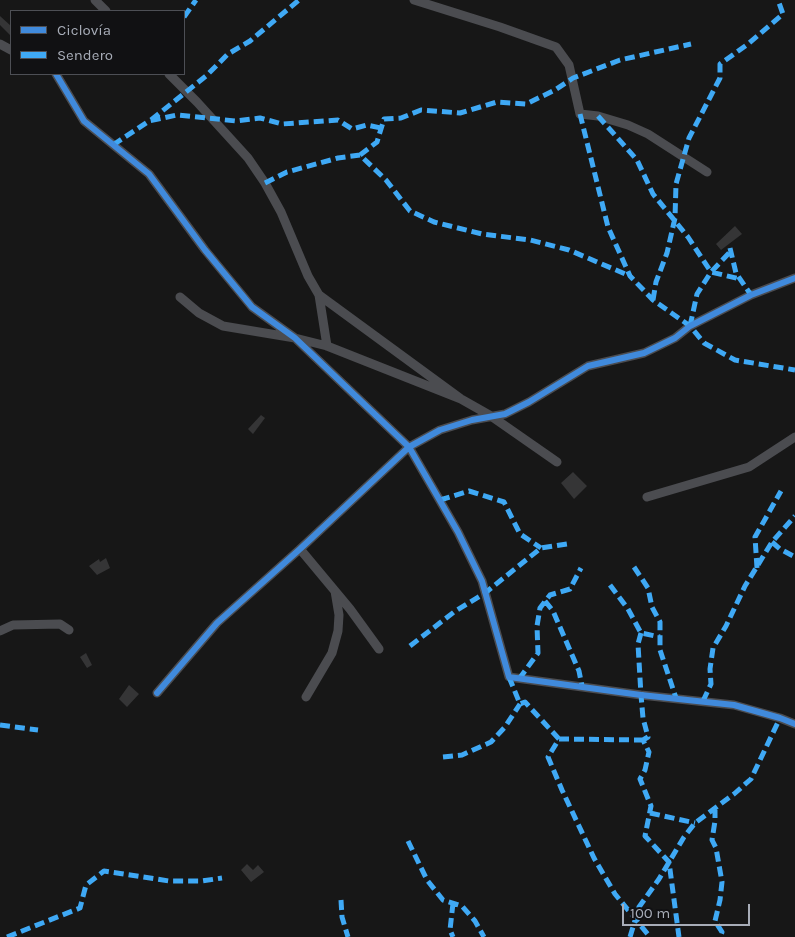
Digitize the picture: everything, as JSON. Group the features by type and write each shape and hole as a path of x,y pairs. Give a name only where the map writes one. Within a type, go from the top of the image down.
{"street":[{"path":"95,0 105,10"},
{"path":"414,0 556,47 569,65 580,114 598,116 628,125 648,134 707,172"},
{"path":"57,75 84,121 149,174 205,250 252,307 296,338 409,447 458,532 482,581 509,677 734,705 795,724"},
{"path":"170,75 248,158 265,183 308,276 319,295 328,346"},
{"path":"157,694 217,623 300,549 409,447 440,430 472,420 504,414 529,402 588,366 644,353 675,338 690,326 751,295 795,278"},
{"path":"319,295 461,398 491,416 557,462"},
{"path":"180,297 199,312 223,326 296,338 328,346 389,369 438,391 461,398"},
{"path":"647,497 749,466 795,437"},
{"path":"300,549 334,589 379,649"},
{"path":"306,697 329,660 338,631 339,615 334,589"},
{"path":"0,631 13,625 60,624 69,630"}],"building":[{"path":"0,16 10,25 10,35 0,25"},
{"path":"735,226 742,234 721,250 716,244"},
{"path":"261,415 265,418 253,434 248,429"},
{"path":"573,472 587,486 574,499 561,483"},
{"path":"106,558 110,568 97,575 89,566 99,559 100,562"},
{"path":"86,653 92,665 87,668 80,657"},
{"path":"129,685 139,694 127,707 119,699"},
{"path":"247,864 253,870 258,865 264,872 251,882 241,870"}],"marked path":[{"path":"185,16 196,0"},
{"path":"151,120 206,76 228,54 250,41 299,0"},
{"path":"653,300 656,282 667,253 675,218 676,184 689,138 720,78 720,64 748,44 783,14 778,0"},
{"path":"360,155 377,142 384,119 401,118 421,110 460,113 497,102 526,104 555,90 573,78 620,60 691,44"},
{"path":"580,114 608,227 630,276 653,300 690,326 704,343 735,360 795,370"},
{"path":"113,145 149,121 177,115 236,121 260,118 282,124 338,120 352,129 367,125 381,128"},
{"path":"598,116 637,160 653,194 688,237 711,272 740,279"},
{"path":"265,183 287,172 338,158 360,155 386,180 410,211 434,222 482,234 530,240 569,250 630,276"},
{"path":"730,248 736,273 751,295"},
{"path":"690,326 697,294 711,272 730,252"},
{"path":"440,500 469,491 504,502 520,534 541,548"},
{"path":"757,568 755,537 781,491"},
{"path":"703,701 711,684 710,669 713,648 745,586 772,542 795,516"},
{"path":"772,542 795,557"},
{"path":"410,646 454,612 485,593 541,548 567,544"},
{"path":"634,567 648,588 652,607 660,622 660,650 676,698"},
{"path":"519,679 538,653 537,626 540,608 550,595 570,589 581,568"},
{"path":"610,585 628,609 641,633 660,637"},
{"path":"545,601 553,611 579,671 582,686"},
{"path":"641,633 638,644 641,695 643,718 648,737 643,740 649,752 645,770 640,779 651,806 645,836 669,862 679,937"},
{"path":"509,677 520,704 525,702 559,739 548,757 562,790 594,858 615,894 650,937"},
{"path":"443,757 462,755 491,742 505,727 520,704"},
{"path":"630,937 639,907 659,879 684,837 695,823 751,779 780,718"},
{"path":"0,725 38,730"},
{"path":"559,739 643,740"},
{"path":"715,808 712,840 716,848 722,882 715,921 722,932 720,937"},
{"path":"650,813 695,823"},
{"path":"408,841 427,880 443,900 462,906 475,921 484,937"},
{"path":"7,937 80,908 86,885 104,871 169,881 202,881 222,878"},
{"path":"341,900 342,917 348,937"},
{"path":"453,903 450,930 453,937"}],"cycle path":[{"path":"57,75 84,121 149,174 205,250 252,307 295,338 409,447 458,532 482,581 509,677 641,695 734,705 795,724"},
{"path":"157,693 217,623 300,549 409,447 440,430 472,420 505,414 529,402 588,366 644,353 675,338 690,326 751,295 795,278"}]}
